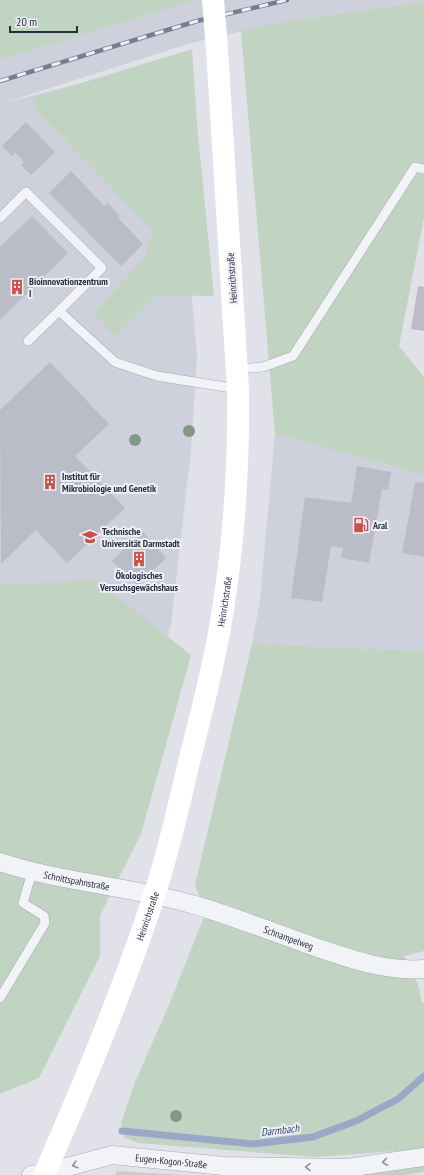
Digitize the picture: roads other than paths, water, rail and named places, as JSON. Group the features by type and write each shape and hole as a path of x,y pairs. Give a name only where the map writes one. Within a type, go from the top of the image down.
{"main road":[{"name":"Heinrichstraße","path":"42,1175 110,1018 154,895 196,737 221,623 230,559 239,437 238,379 214,0"}],"street":[{"name":"Schnittspahnstraße","path":"0,862 32,872 154,895"},
{"name":"Schnampelweg","path":"154,895 195,905 362,963 396,969 424,969"},
{"name":"Eugen-Kogon-Straße","path":"42,1175 112,1155 224,1166 339,1168 424,1157"}],"lane":[{"path":"59,311 114,362 157,376 238,379 263,367 293,356 415,167 424,169"},
{"path":"0,218 26,192 102,268 28,341"},
{"path":"0,998 45,923 44,916 23,903 32,872"}],"waterway":[{"name":"Darmbach","path":"122,1131 253,1144 313,1137 356,1121 398,1099 424,1076"}],"railway":[{"path":"0,81 197,21 287,0"}],"place":[{"name":"Bioinnovationzentrum I","path":"17,287"},
{"name":"Institut für Mikrobiologie und Genetik","path":"50,482"},
{"name":"Aral","path":"361,525"},
{"name":"Technische Universität Darmstadt","path":"90,537"},
{"name":"Ökologisches Versuchsgewächshaus","path":"139,559"}]}
